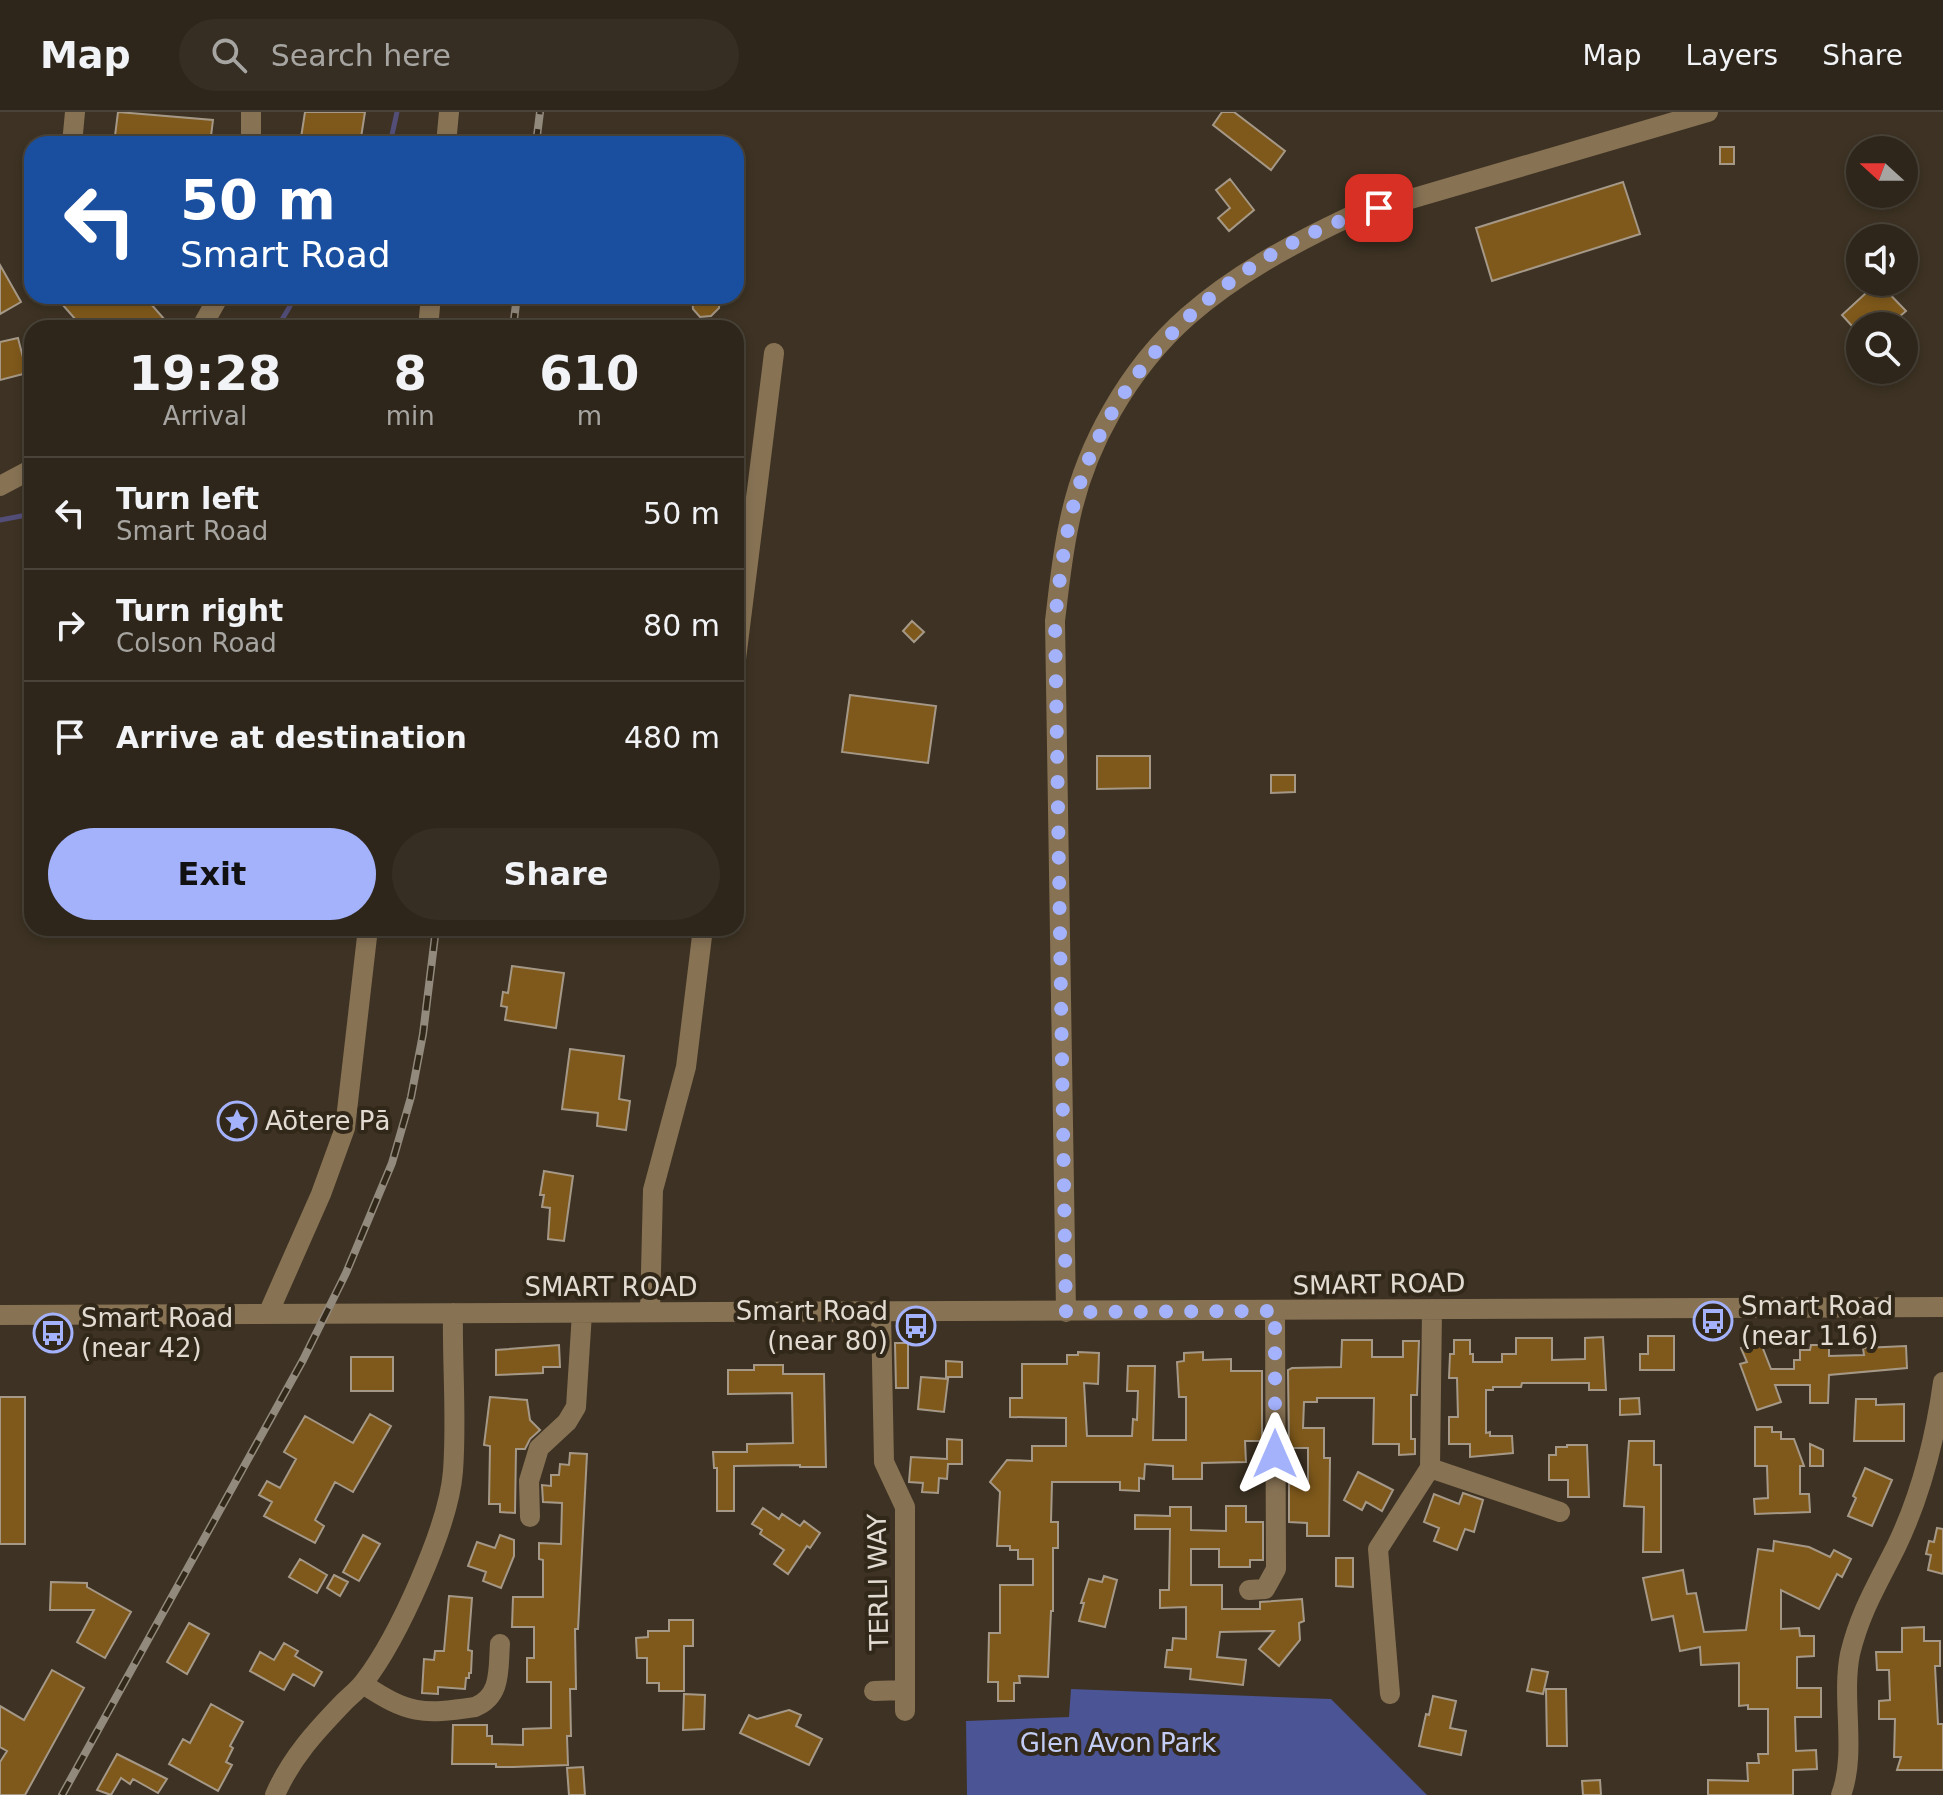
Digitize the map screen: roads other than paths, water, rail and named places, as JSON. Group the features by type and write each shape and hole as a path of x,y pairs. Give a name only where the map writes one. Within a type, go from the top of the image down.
{"street":[{"path":"73,136 75,112"},
{"path":"251,112 251,136"},
{"path":"447,136 449,112"},
{"path":"1066,1312 1055,621 1069,522 1090,456 1106,422 1154,352 1187,317 1261,262 1300,240 1349,217 1708,112"},
{"path":"744,595 774,353"},
{"path":"0,486 24,473"},
{"path":"268,1314 321,1194 345,1128 367,936"},
{"path":"650,1312 653,1190 686,1067 702,936"},
{"name":"SMART ROAD","path":"0,1315 1943,1307"},
{"path":"1390,1694 1378,1549 1430,1468 1432,1309"},
{"path":"1249,1590 1265,1589 1276,1569 1275,1311"},
{"name":"TERLI WAY","path":"874,1691 905,1700 905,1507 884,1462 881,1312"},
{"path":"275,1795 298,1753 363,1684 417,1585 449,1498 453,1471 453,1313"},
{"path":"530,1517 529,1481 539,1448 567,1422 576,1407 582,1313"},
{"path":"1841,1795 1847,1758 1846,1690 1850,1656 1869,1596 1896,1547 1927,1466 1938,1424 1943,1382"},
{"path":"1430,1468 1560,1512"},
{"path":"363,1684 391,1703 418,1712 475,1707 484,1704 496,1690 500,1644"}],"waterway":[{"path":"392,136 397,112"},
{"path":"282,320 291,304"},
{"path":"0,520 24,516"}],"railway":[{"path":"537,136 540,112"},
{"path":"514,320 516,304"},
{"path":"62,1795 303,1360 346,1273 392,1163 411,1097 423,1034 435,936"}],"place":[{"name":"Aōtere Pā","path":"237,1121"},
{"name":"Smart Road (near 116)","path":"1713,1321"},
{"name":"Smart Road (near 80)","path":"916,1326"},
{"name":"Smart Road (near 42)","path":"53,1333"}],"park label":[{"name":"Glen Avon Park","path":"1118,1743"}]}
